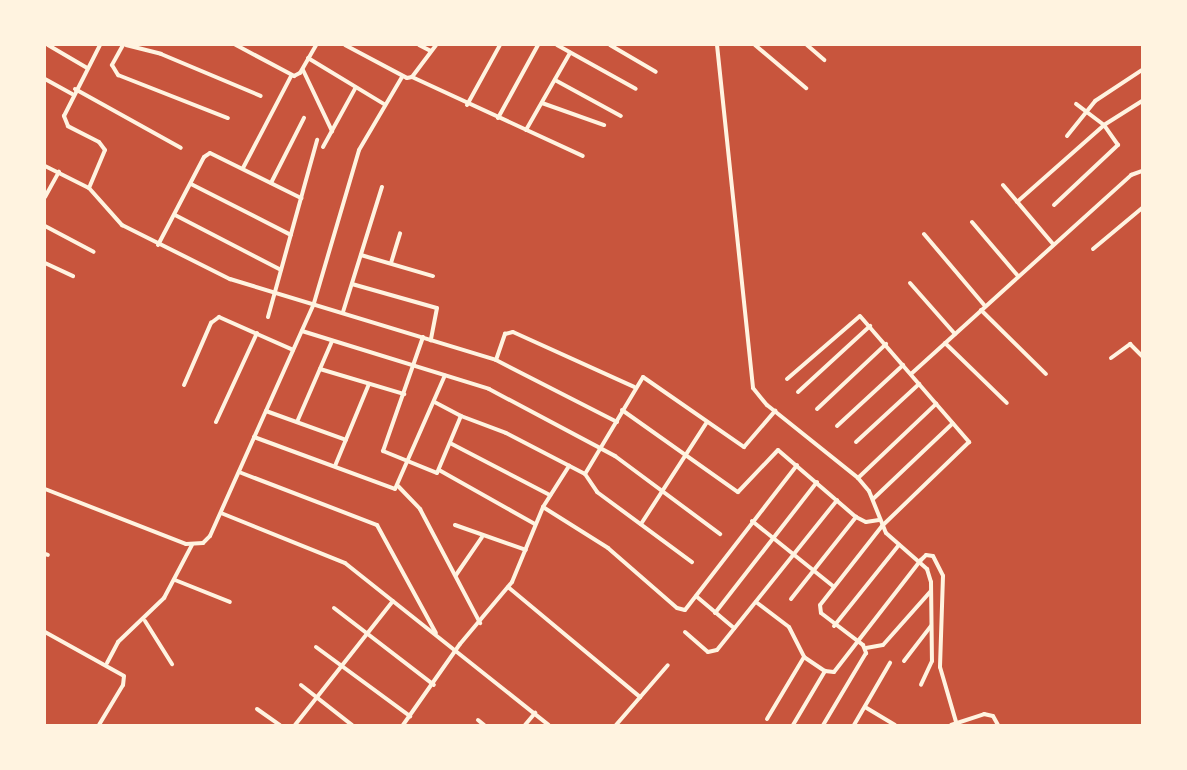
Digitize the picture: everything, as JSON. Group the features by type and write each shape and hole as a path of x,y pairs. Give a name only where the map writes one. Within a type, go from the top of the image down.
{"street":[{"path":"48,45 87,68"},
{"path":"89,188 105,150 65,121 74,91 100,45"},
{"path":"228,118 113,72 112,65 125,45 160,54 261,96"},
{"path":"236,45 291,76"},
{"path":"243,168 291,76 302,69 316,45"},
{"path":"345,45 402,77 412,77 467,105 583,156"},
{"path":"419,45 431,51"},
{"path":"412,77 436,45"},
{"path":"467,105 500,45"},
{"path":"498,118 538,45"},
{"path":"557,45 636,89"},
{"path":"610,45 656,72"},
{"path":"717,45 751,381 758,396 858,477 873,499 882,526 899,544 921,560 932,591 932,661 921,685"},
{"path":"755,45 806,88"},
{"path":"807,45 824,60"},
{"path":"526,130 570,52"},
{"path":"308,58 384,104"},
{"path":"302,69 332,131"},
{"path":"1067,136 1086,111 1142,70"},
{"path":"45,489 192,544 203,543 210,536 314,303 359,150 384,104 402,77"},
{"path":"45,79 74,91 181,148"},
{"path":"555,80 621,116"},
{"path":"322,147 356,87"},
{"path":"1017,202 1104,125 1142,101"},
{"path":"542,103 604,125"},
{"path":"1054,205 1118,145 1104,125 1076,104"},
{"path":"271,183 304,118"},
{"path":"268,316 318,140"},
{"path":"158,245 210,153 301,198"},
{"path":"45,166 89,188 116,221 158,245 230,279 496,360 616,422"},
{"path":"910,374 1131,174 1142,171"},
{"path":"45,197 59,172"},
{"path":"191,183 291,235"},
{"path":"1003,185 1053,244"},
{"path":"343,312 382,187"},
{"path":"1093,249 1142,208"},
{"path":"175,214 281,270"},
{"path":"972,222 1018,276"},
{"path":"45,226 94,252"},
{"path":"391,264 400,232"},
{"path":"924,234 985,306"},
{"path":"361,255 433,276"},
{"path":"45,263 73,276"},
{"path":"910,283 955,334"},
{"path":"352,284 437,308 431,339"},
{"path":"981,310 1046,374"},
{"path":"787,379 857,316 870,326 968,439 967,446 882,526 819,609 834,626 866,648 882,645 932,591"},
{"path":"184,385 215,318 226,318 293,350"},
{"path":"798,392 870,326"},
{"path":"302,331 489,390 602,448 720,534"},
{"path":"496,360 505,334 513,332 634,387"},
{"path":"216,422 257,333"},
{"path":"423,337 404,394 381,449 432,473 438,470 461,416"},
{"path":"297,422 332,341"},
{"path":"945,343 1007,403"},
{"path":"818,409 886,344"},
{"path":"1111,358 1130,344 1142,356"},
{"path":"837,426 903,365"},
{"path":"320,369 404,394"},
{"path":"398,486 445,375"},
{"path":"585,474 602,448 639,378 647,378 707,422 747,447 775,411"},
{"path":"335,466 369,384"},
{"path":"856,442 920,384"},
{"path":"435,402 461,416 506,433 585,474 597,492 692,561"},
{"path":"858,477 936,404"},
{"path":"622,410 741,493 774,452 782,452 856,517 866,522 879,520"},
{"path":"266,411 346,440"},
{"path":"641,524 707,422"},
{"path":"873,499 953,423"},
{"path":"254,437 391,488 398,486"},
{"path":"450,443 550,495"},
{"path":"543,507 608,548 677,608 685,610 797,465"},
{"path":"403,725 434,685 465,638 508,587 543,507 569,466"},
{"path":"438,470 535,524"},
{"path":"239,472 377,525 437,636"},
{"path":"715,613 817,482"},
{"path":"398,486 420,509 480,623"},
{"path":"685,632 711,652 756,602 837,500"},
{"path":"220,513 333,556 549,725"},
{"path":"791,598 856,517"},
{"path":"752,521 834,587"},
{"path":"455,525 482,537 526,550"},
{"path":"456,575 482,537"},
{"path":"106,663 124,636 145,621 175,579 192,544"},
{"path":"834,626 899,544"},
{"path":"756,602 789,627 804,657 825,671 834,672 921,560 926,555 933,556 943,576 940,667 955,724 988,714 998,725"},
{"path":"175,579 230,602"},
{"path":"508,587 640,697"},
{"path":"696,596 734,628"},
{"path":"295,725 393,602"},
{"path":"334,608 434,685"},
{"path":"145,621 172,663"},
{"path":"904,661 932,624"},
{"path":"45,632 120,671 124,680 99,725"},
{"path":"316,647 410,716"},
{"path":"823,725 866,648"},
{"path":"767,719 804,657"},
{"path":"854,725 890,663"},
{"path":"616,725 668,665"},
{"path":"793,725 825,671"},
{"path":"300,685 352,725"},
{"path":"865,707 894,725"},
{"path":"258,709 280,725"},
{"path":"525,725 535,713"},
{"path":"478,720 484,725"}]}
